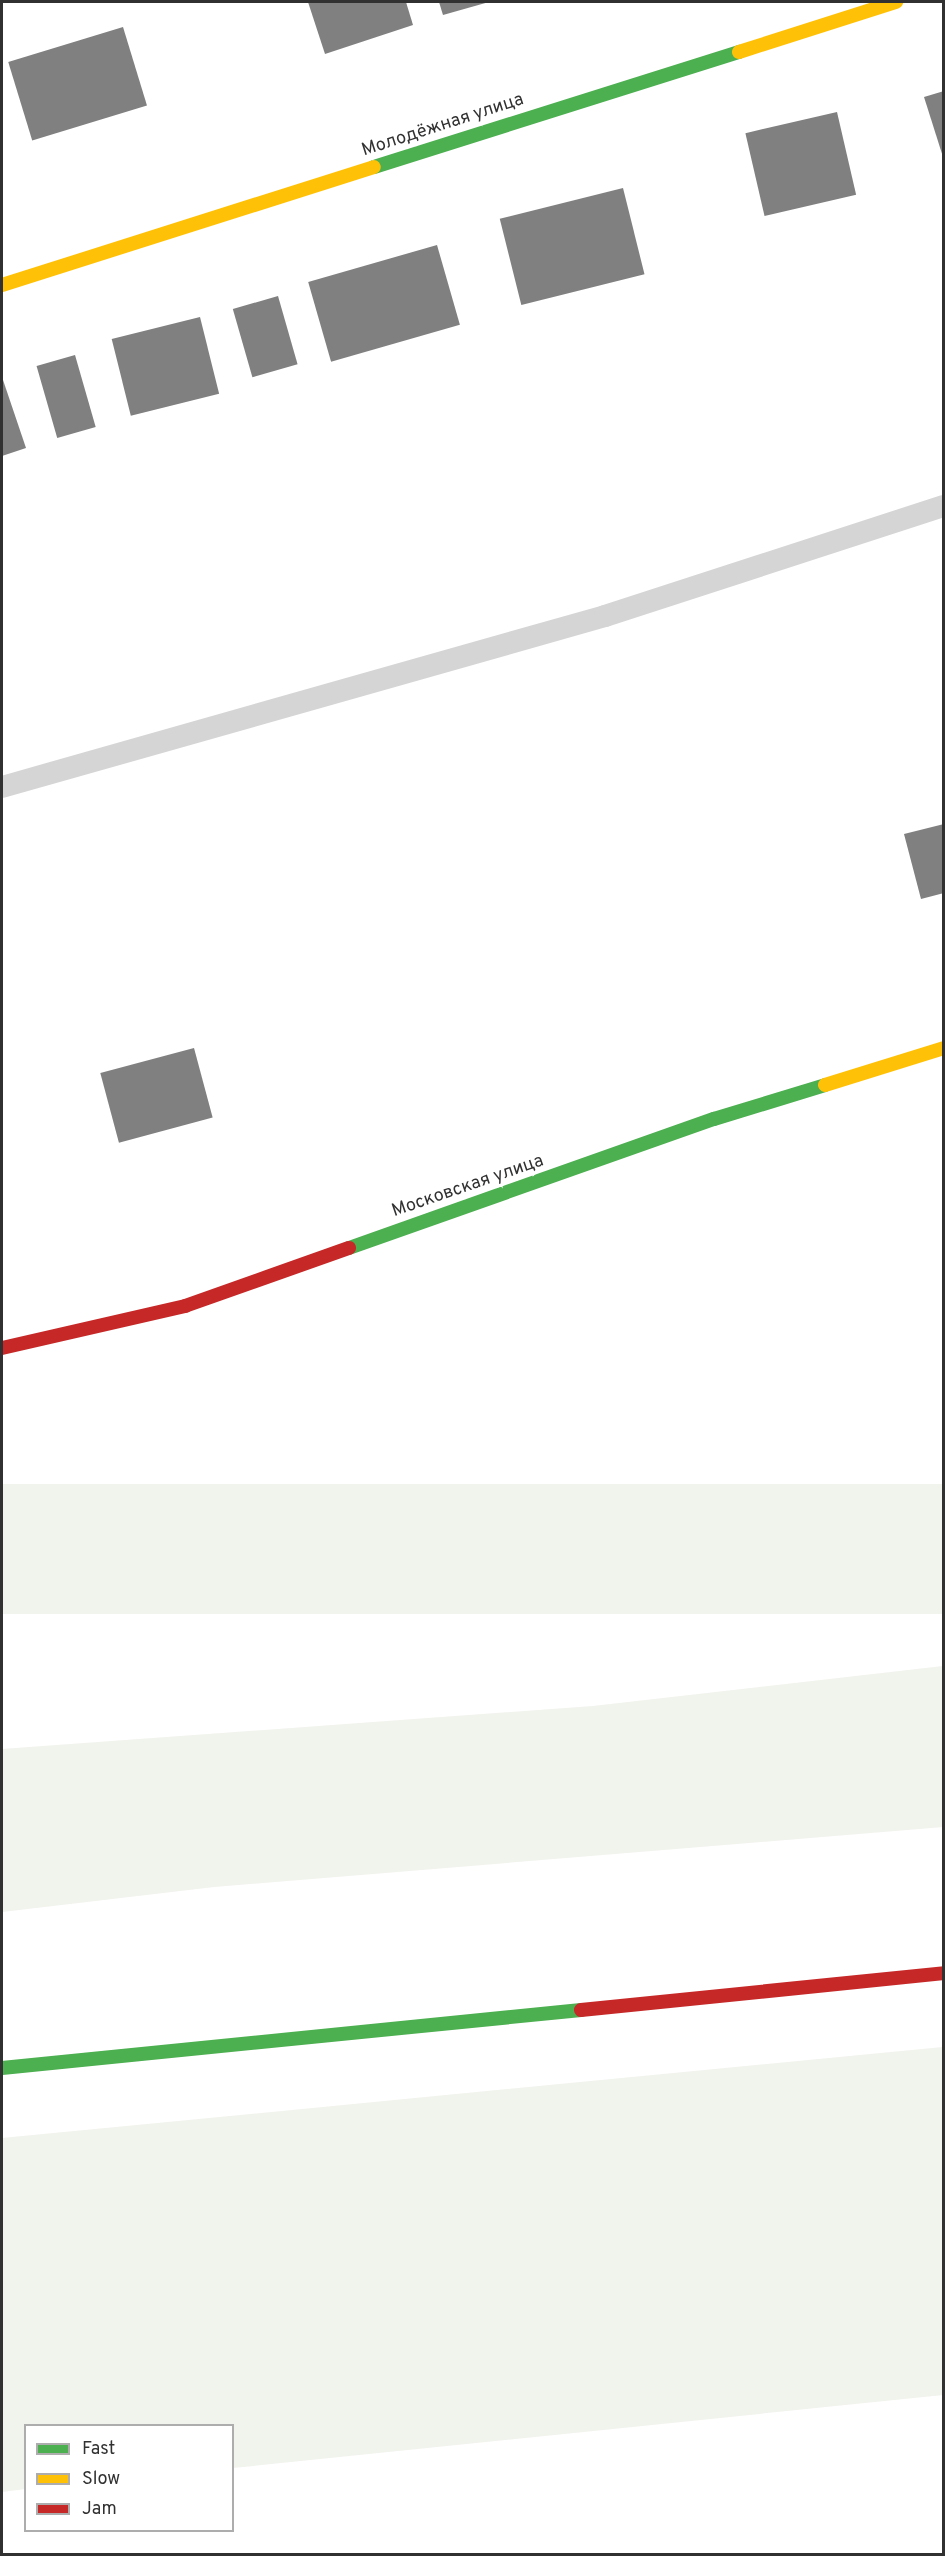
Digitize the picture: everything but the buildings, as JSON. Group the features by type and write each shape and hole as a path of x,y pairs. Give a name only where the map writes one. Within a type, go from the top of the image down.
{"street":[{"name":"Молодёжная улица","path":"2,285 896,2"},
{"name":"Московская улица","path":"2,1348 185,1306 714,1119 944,1048"},
{"path":"2,2068 944,1973"}],"lane":[{"path":"2,788 605,616 944,506"}],"shaded area":[{"path":"2,1484 943,1484 943,1614 2,1614"},
{"path":"943,1666 943,1827 214,1887 2,1912 2,1749 593,1706"},
{"path":"943,2047 943,2395 234,2468 234,2424 24,2424 24,2489 2,2492 2,2138"}],"traffic: fast":[{"path":"374,167 739,52"},
{"path":"349,1248 714,1119 825,1085"},
{"path":"2,2068 581,2010"}],"traffic: slow":[{"path":"739,52 896,2"},
{"path":"2,285 374,167"},
{"path":"825,1085 944,1048"}],"traffic: jam":[{"path":"2,1348 185,1306 349,1248"},
{"path":"581,2010 944,1973"}]}
